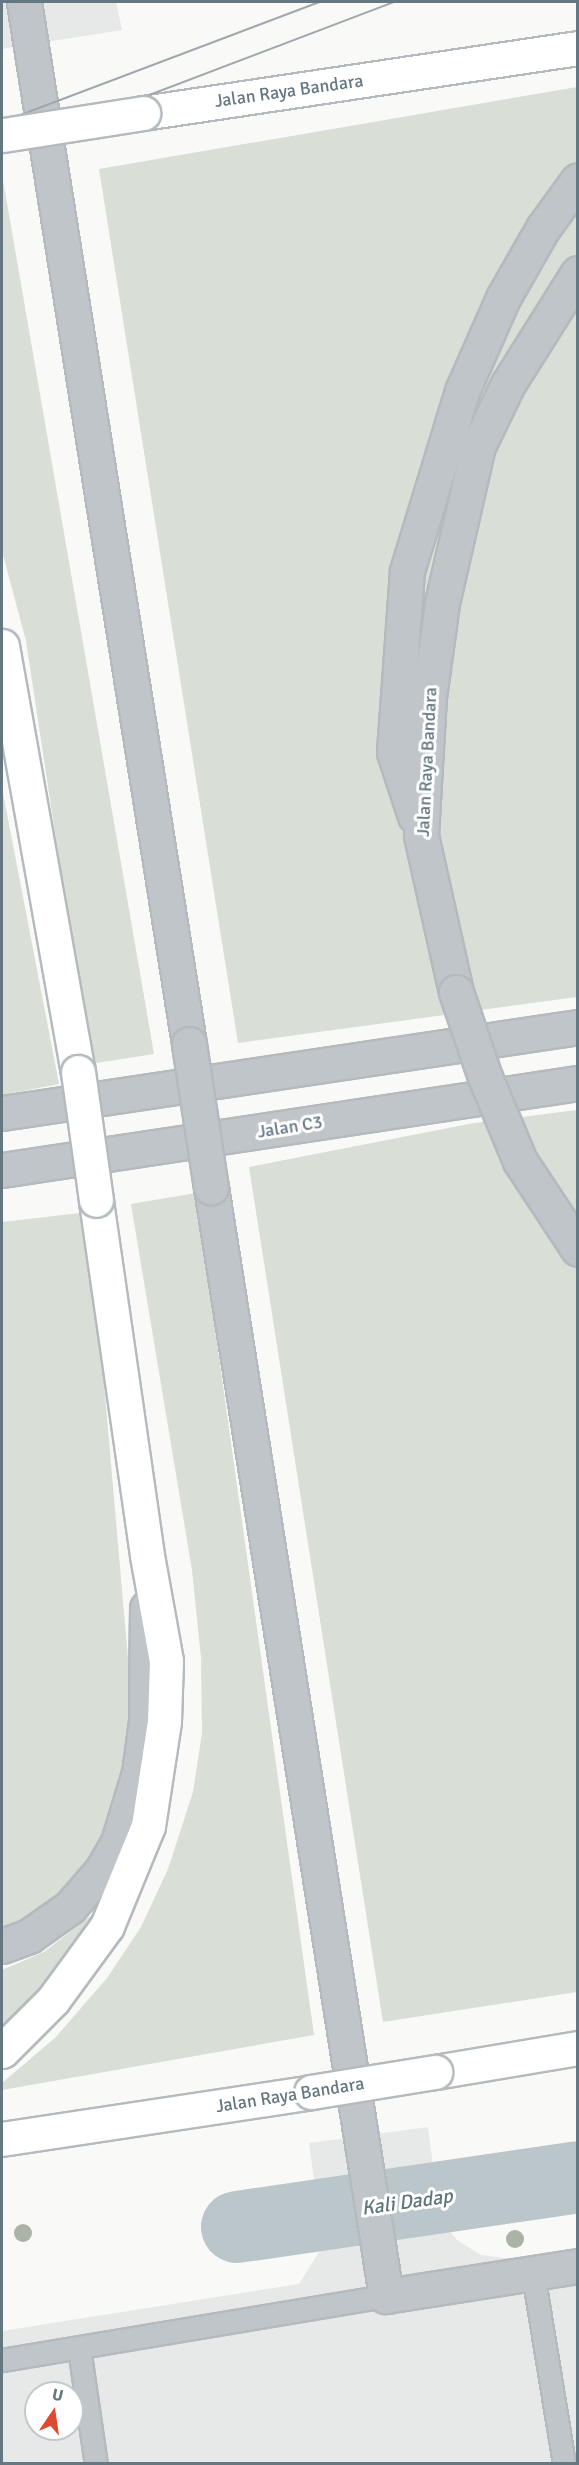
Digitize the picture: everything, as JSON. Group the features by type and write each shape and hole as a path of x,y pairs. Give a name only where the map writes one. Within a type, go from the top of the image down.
{"main road":[{"name":"Jalan Raya Bandara","path":"2,136 578,48"},
{"path":"2,2051 53,2000 107,1926 147,1826 158,1778 166,1661 147,1555 78,1072 4,656"},
{"name":"Jalan Raya Bandara","path":"2,2139 578,2048"}],"street":[{"path":"26,13 387,2296 578,2266"},
{"path":"421,835 394,752 407,571 462,391 503,298 543,228 578,180"},
{"name":"Jalan Raya Bandara","path":"578,273 508,384 478,446 442,603 429,697 421,835 456,992 485,1077 520,1161 578,1249"},
{"path":"2,1113 578,1027"},
{"name":"Jalan C3","path":"2,1170 578,1083"},
{"path":"2,1946 54,1920 86,1891 118,1842 129,1815 146,1721 147,1555"}],"lane":[{"path":"533,2274 564,2463"},
{"path":"2,2361 387,2296"},
{"path":"79,2348 96,2463"}],"shaded area":[{"path":"2,2 116,2 122,30 2,49"},
{"path":"577,87 577,997 238,1043 99,169"},
{"path":"2,174 154,1054 90,1064 26,641 2,551"},
{"path":"2,788 59,1084 2,1095"},
{"path":"577,1110 577,1992 383,2022 249,1167 474,1123"},
{"path":"196,1193 314,2035 2,2090 2,2083 56,2037 107,1978 141,1927 168,1869 193,1792 202,1733 201,1658 192,1570 131,1204"},
{"path":"89,1212 133,1716 115,1826 69,1898 2,1934 2,1222"},
{"path":"101,1908 52,1978 2,2031 2,1970 44,1952"},
{"path":"428,2127 440,2219 457,2240 481,2255 527,2261 577,2253 577,2463 2,2464 2,2331 299,2284 323,2246 309,2143"}],"waterway":[{"name":"Kali Dadap","path":"237,2227 578,2177"}],"tram line":[{"path":"2,122 319,2"},
{"path":"2,151 395,2"}]}
